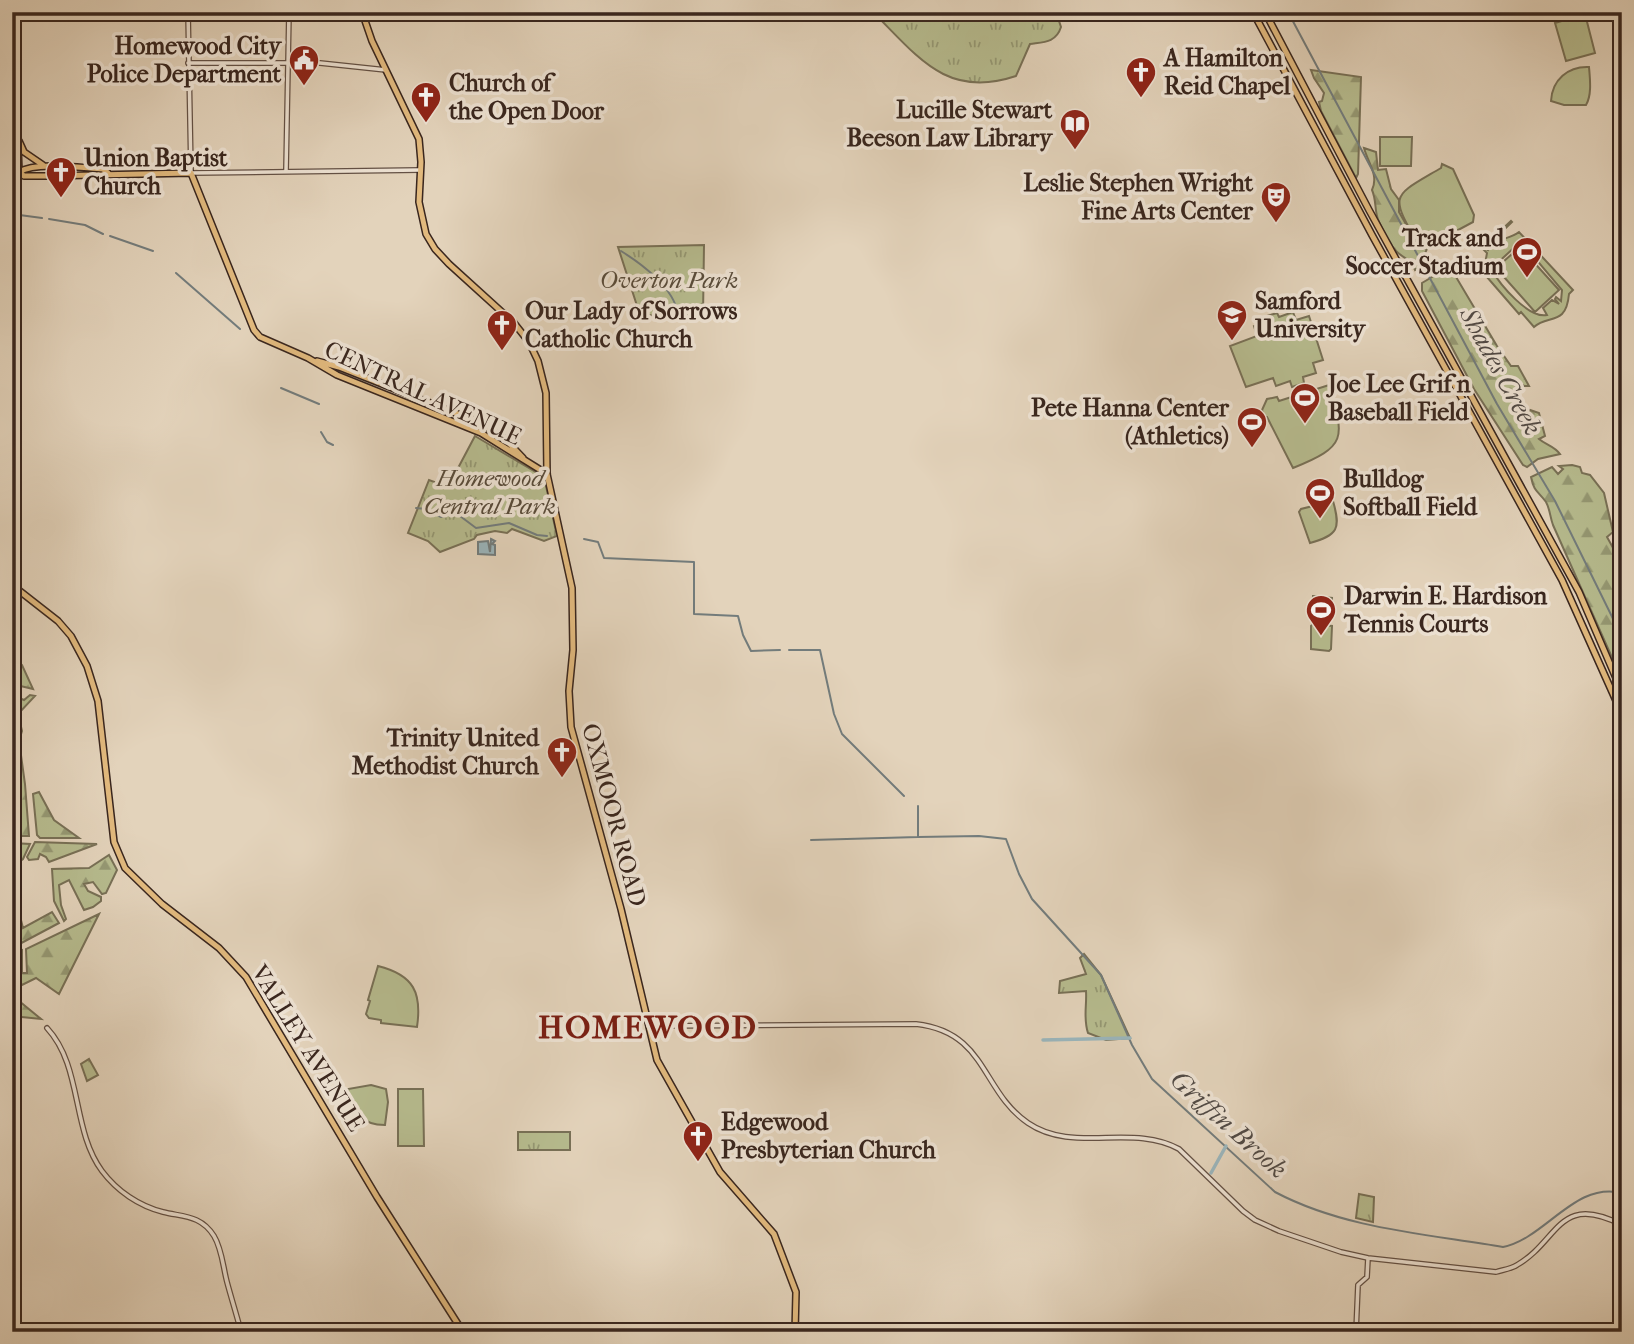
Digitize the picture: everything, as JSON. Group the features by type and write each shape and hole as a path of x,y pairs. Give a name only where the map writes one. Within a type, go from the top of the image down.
{"main road":[{"path":"13,12 18,139 15,172"},
{"name":"OXMOOR ROAD","path":"362,12 372,41 419,139 419,207 426,234 435,249 466,281 514,323 529,342 538,361 546,393 547,474 572,588 573,650 569,691 571,727 621,909 648,1026 657,1060 713,1161 726,1180 775,1234 794,1285 795,1332"},
{"path":"1253,12 1562,580 1622,715"},
{"path":"1265,12 1368,210 1579,592 1622,692"},
{"path":"18,139 24,152 32,160 46,167"},
{"path":"15,172 24,168 46,167 103,169 108,173"},
{"path":"15,172 24,176 191,173"},
{"name":"CENTRAL AVENUE","path":"191,173 254,330 260,337 481,424 504,438 523,458 547,474"},
{"path":"531,464 540,461 547,452"},
{"name":"VALLEY AVENUE","path":"12,585 58,621 71,636 87,666 98,701 114,842 125,868 162,904 219,948 246,978 377,1197 463,1332"}],"street":[{"path":"188,12 191,173 420,170"},
{"path":"286,171 289,12"},
{"path":"188,63 320,63 387,70"},
{"path":"648,1026 916,1024 941,1030 967,1045 1004,1098 1029,1124 1049,1134 1071,1138 1135,1137 1168,1143 1179,1149 1255,1220 1320,1245 1368,1258 1496,1272 1515,1267 1563,1221 1579,1214 1596,1214 1622,1225"},
{"path":"47,1028 56,1037 66,1059 87,1140 102,1171 117,1188 135,1201 165,1213 188,1215 206,1225 218,1245 243,1332"},
{"path":"1356,1332 1358,1285 1367,1276 1368,1258"}],"green space":[{"path":"873,12 1056,12 1061,27 1052,39 1030,44 1016,76 992,82 971,82 953,78 920,59"},
{"path":"1585,14 1595,53 1566,61 1555,23"},
{"path":"1589,67 1590,92 1586,105 1564,105 1551,101 1554,87 1562,76 1574,69"},
{"path":"1311,70 1361,77 1356,178 1321,111 1319,102 1322,101 1324,93"},
{"path":"1380,137 1412,137 1411,166 1380,166"},
{"path":"1364,148 1376,152 1378,170 1386,169 1391,189 1399,200 1399,212 1418,245 1423,249 1428,247 1425,253 1428,263 1415,270 1394,248 1379,222 1372,190 1374,174"},
{"path":"1442,164 1453,169 1474,215 1473,222 1447,236 1418,244 1402,215 1400,198 1413,185 1441,168"},
{"path":"12,216 21,217 21,240 12,243"},
{"path":"1511,221 1485,248 1488,250 1495,243 1519,232 1573,290 1560,316 1534,327 1521,312 1519,314 1480,269 1485,264 1487,253 1482,248","holes":["1518,244 1529,251 1562,290 1561,301 1556,297 1555,299 1559,304 1552,300 1543,308 1547,315 1532,312 1524,306 1508,292 1492,270"]},
{"name":"Overton Park","path":"704,245 703,316 640,315 618,247"},
{"name":"Track and Soccer Stadium","path":"1520,247 1559,290 1535,312 1496,268"},
{"path":"1454,264 1456,277 1497,346 1511,366 1518,366 1529,386 1520,382 1516,405 1524,408 1525,415 1530,410 1539,413 1545,436 1539,439 1560,454 1538,459 1527,467 1523,465 1474,389 1422,291 1422,283"},
{"path":"1293,312 1296,320 1309,316 1323,360 1313,363 1316,373 1303,377 1304,383 1292,387 1290,381 1276,386 1273,378 1246,387 1230,346 1257,336 1254,326 1268,321 1267,316 1277,313 1279,317"},
{"name":"Joe Lee Grif n Baseball Field","path":"1329,385 1338,418 1337,438 1324,453 1293,468 1262,410 1267,399 1277,397 1279,401"},
{"name":"Homewood Central Park","path":"475,436 544,477 557,536 544,541 512,529 507,533 495,531 477,535 474,539 440,552 428,541 408,533 429,480 448,487"},
{"path":"1559,466 1580,467 1582,473 1590,475 1604,493 1613,532 1607,537 1622,564 1622,680 1553,525 1546,502 1535,489 1531,477 1552,467 1558,474 1563,469"},
{"name":"Bulldog Softball Field","path":"1333,501 1337,518 1335,530 1327,537 1310,543 1299,512 1301,509"},
{"name":"Darwin E. Hardison Tennis Courts","path":"1313,596 1332,598 1330,623 1312,621"},
{"name":"Darwin E. Hardison Tennis Courts","path":"1313,624 1332,626 1329,651 1311,649"},
{"path":"12,655 22,665 33,689 12,684"},
{"path":"12,695 24,700 30,695 35,696 18,714 22,731 19,741 29,836 12,836"},
{"path":"39,792 54,820 79,838 40,838 37,835 33,794"},
{"path":"35,842 97,844 49,862 40,854 38,859 29,860 27,857"},
{"path":"12,843 30,844 23,859 12,867"},
{"path":"109,855 117,870 106,893 102,894 93,882 84,884 88,891 101,897 101,901 93,907 84,910 69,880 59,885 66,919 64,921 54,901 52,869 89,868"},
{"path":"12,911 14,914 19,912 23,928 52,912 59,923 12,948"},
{"path":"99,914 59,994 36,978 22,985 12,974 12,953 22,950 22,973 27,973 26,949"},
{"path":"1084,954 1101,975 1130,1038 1106,1040 1088,1033 1085,1017 1086,991 1059,993 1060,981 1086,974 1080,958"},
{"path":"378,966 400,975 413,987 418,1004 417,1027 381,1023 381,1020 369,1018 366,1014"},
{"path":"13,996 41,1019 12,1016"},
{"path":"89,1059 98,1075 87,1081 81,1064"},
{"path":"371,1085 386,1089 388,1102 385,1125 364,1119 351,1104 348,1089"},
{"path":"398,1089 423,1089 424,1146 398,1146"},
{"path":"518,1132 570,1132 570,1150 518,1150"},
{"path":"1359,1194 1374,1197 1373,1222 1356,1218"}],"water":[{"path":"491,539 495,541 492,544 495,545 495,555 478,554 478,542 488,541 490,552"}],"waterway":[{"name":"Shades Creek","path":"1288,12 1497,404 1555,501 1622,637"},
{"name":"Griffin Brook","path":"12,214 42,218"},
{"name":"Griffin Brook","path":"49,219 85,225 103,234"},
{"name":"Griffin Brook","path":"110,236 153,251"},
{"path":"621,251 664,286 678,314"},
{"name":"Griffin Brook","path":"176,273 240,329"},
{"name":"Griffin Brook","path":"281,388 319,404"},
{"name":"Griffin Brook","path":"321,432 327,442 333,445"},
{"name":"Griffin Brook","path":"416,508 426,509 441,517 456,513 476,528 509,523 537,535 547,536"},
{"name":"Griffin Brook","path":"584,539 598,542 604,558 694,562 694,614 738,616 751,651 780,650"},
{"name":"Griffin Brook","path":"789,650 820,650 834,714 842,734 904,796"},
{"name":"Griffin Brook","path":"918,806 918,837 979,836 1006,839 1032,899 1101,975 1132,1045 1152,1079 1275,1192 1329,1214 1358,1222 1503,1247 1519,1242 1575,1202 1590,1195 1622,1193"},
{"path":"811,840 918,837"},
{"path":"1043,1040 1130,1038"},
{"path":"1211,1173 1226,1146"}],"place":[{"name":"Homewood City Police Department","path":"304,87"},
{"name":"A Hamilton Reid Chapel","path":"1141,99"},
{"name":"Church of the Open Door","path":"426,124"},
{"name":"Lucille Stewart Beeson Law Library","path":"1075,151"},
{"name":"Union Baptist Church","path":"61,199"},
{"name":"Leslie Stephen Wright Fine Arts Center","path":"1276,224"},
{"name":"Track and Soccer Stadium","path":"1527,279"},
{"name":"Samford University","path":"1232,342"},
{"name":"Our Lady of Sorrows Catholic Church","path":"502,352"},
{"name":"Joe Lee Grif n Baseball Field","path":"1305,425"},
{"name":"Pete Hanna Center (Athletics)","path":"1252,449"},
{"name":"Bulldog Softball Field","path":"1320,520"},
{"name":"Darwin E. Hardison Tennis Courts","path":"1321,637"},
{"name":"Trinity United Methodist Church","path":"562,779"},
{"name":"Edgewood Presbyterian Church","path":"698,1163"}],"district":[{"name":"HOMEWOOD","path":"648,1027"}]}
